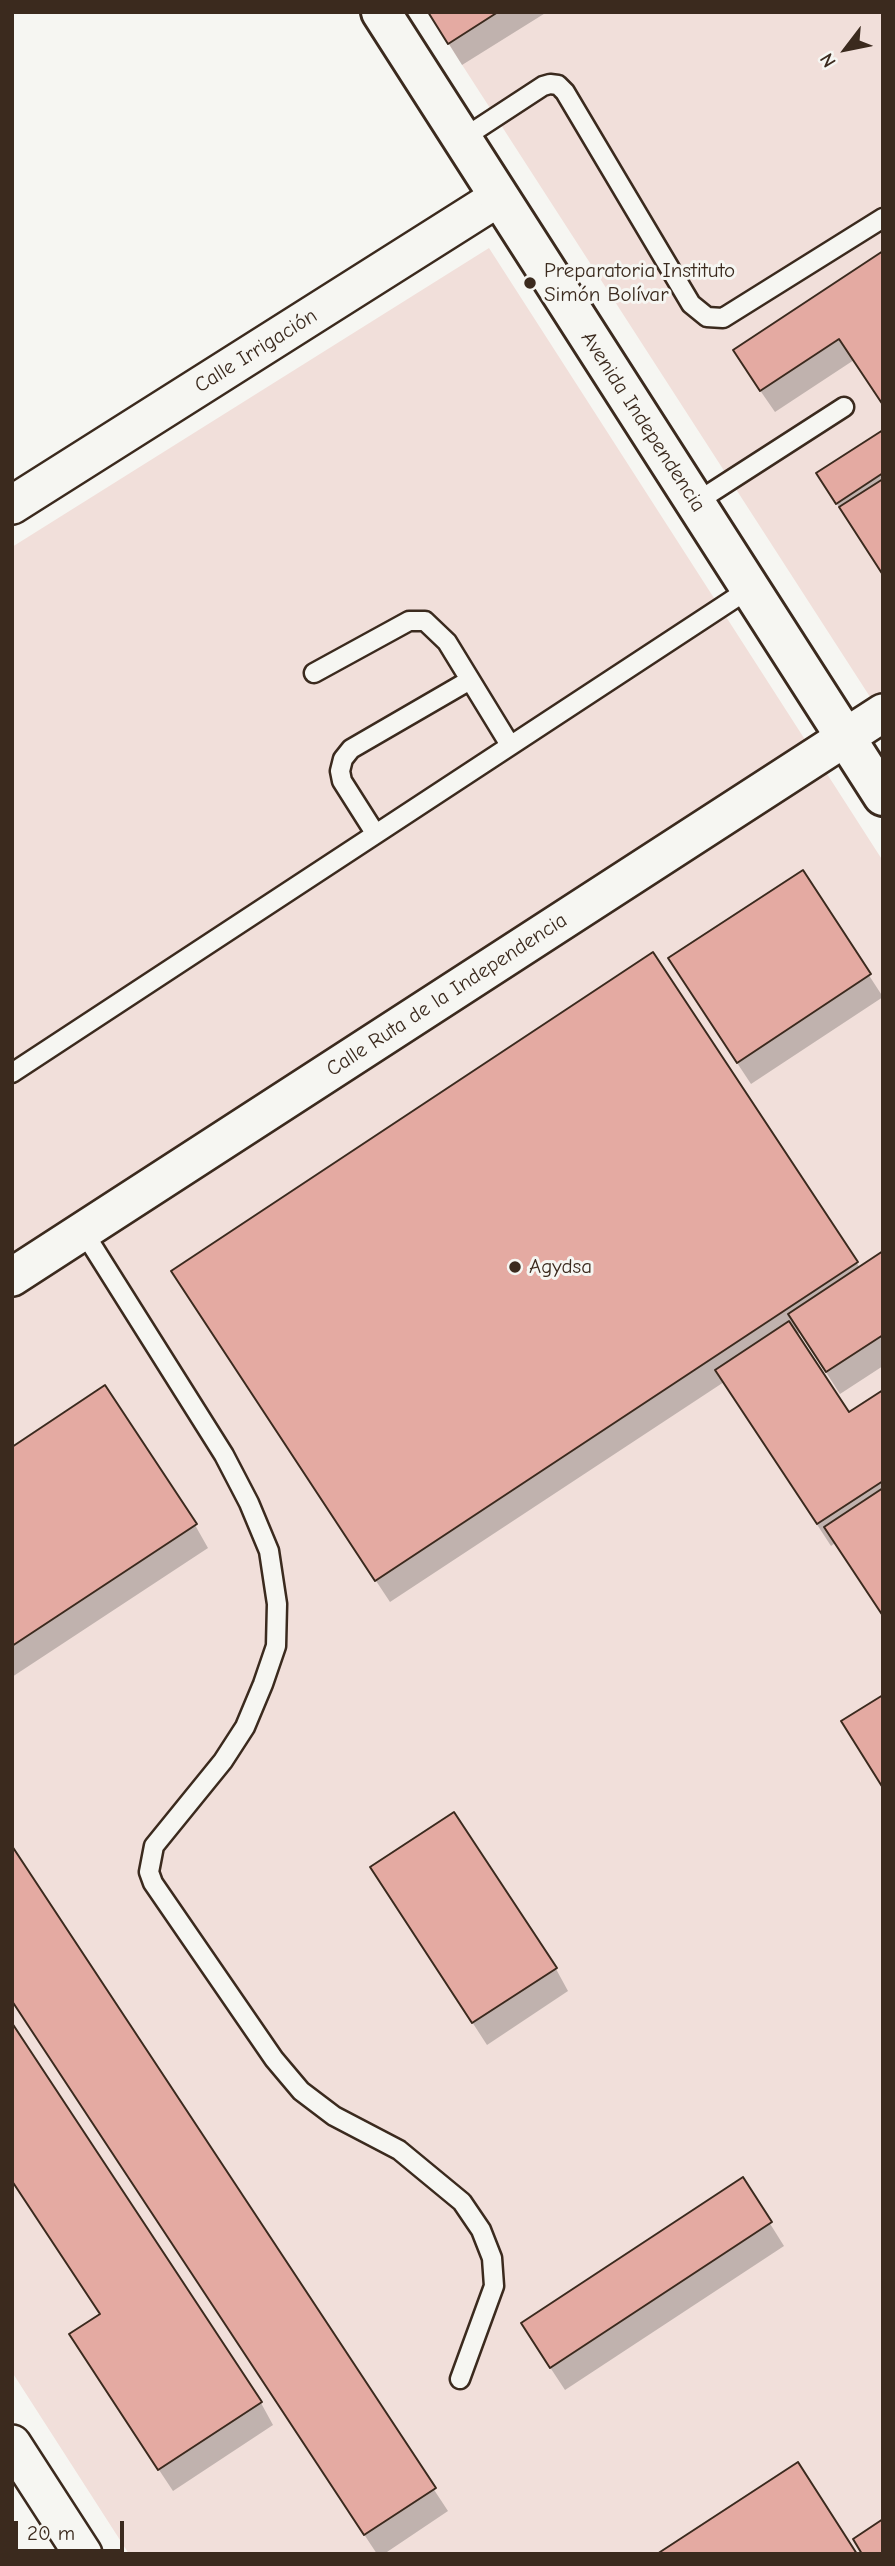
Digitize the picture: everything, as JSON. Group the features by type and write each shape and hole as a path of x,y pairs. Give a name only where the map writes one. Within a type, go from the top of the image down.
{"main road":[{"name":"Avenida Independencia","path":"381,12 883,796"}],"street":[{"name":"Calle Irrigación","path":"12,505 499,197"},
{"name":"Calle Ruta de la Independencia","path":"12,1277 883,713"},
{"path":"12,2444 83,2554"}],"lane":[{"path":"462,139 543,86 558,85 565,92 691,304 707,317 723,318 883,218"},
{"path":"695,503 844,407"},
{"path":"12,1073 750,589"},
{"path":"314,673 410,621 425,621 447,642 510,745"},
{"path":"375,833 342,781 343,759 351,749 470,680"},
{"path":"83,1231 231,1467 269,1551 277,1604 276,1646 244,1727 223,1762 155,1846 149,1872 153,1883 274,2059 301,2091 334,2116 400,2150 462,2202 481,2230 492,2258 494,2286 460,2379"}],"shaded area":[{"path":"428,12 883,12 883,717"},
{"path":"489,248 883,861 883,2554 129,2554 12,2372 12,547"}],"building":[{"path":"428,12 498,12 448,44"},
{"path":"883,251 883,405 839,339 760,391 733,350"},
{"path":"883,430 883,473 836,504 816,473"},
{"path":"883,479 883,575 839,507"},
{"path":"803,870 871,974 737,1063 668,958"},
{"name":"Agydsa","path":"653,952 858,1262 375,1581 171,1271"},
{"path":"883,1251 883,1335 826,1372 788,1314"},
{"path":"789,1321 849,1412 883,1390 883,1481 817,1524 715,1370"},
{"path":"105,1385 197,1524 12,1646 12,1447"},
{"path":"883,1488 883,1616 824,1527"},
{"path":"883,1695 883,1788 841,1721"},
{"path":"454,1812 557,1968 472,2023 370,1867"},
{"path":"12,1846 436,2488 364,2535 12,2001"},
{"path":"12,2023 262,2402 158,2470 69,2334 100,2314 12,2181"},
{"path":"743,2177 772,2222 550,2368 521,2323"},
{"path":"798,2462 857,2554 657,2554"},
{"path":"883,2519 883,2554 862,2554 853,2539"}],"place":[{"name":"Preparatoria Instituto Simón Bolívar","path":"530,283"},
{"name":"Agydsa","path":"515,1267"}]}
